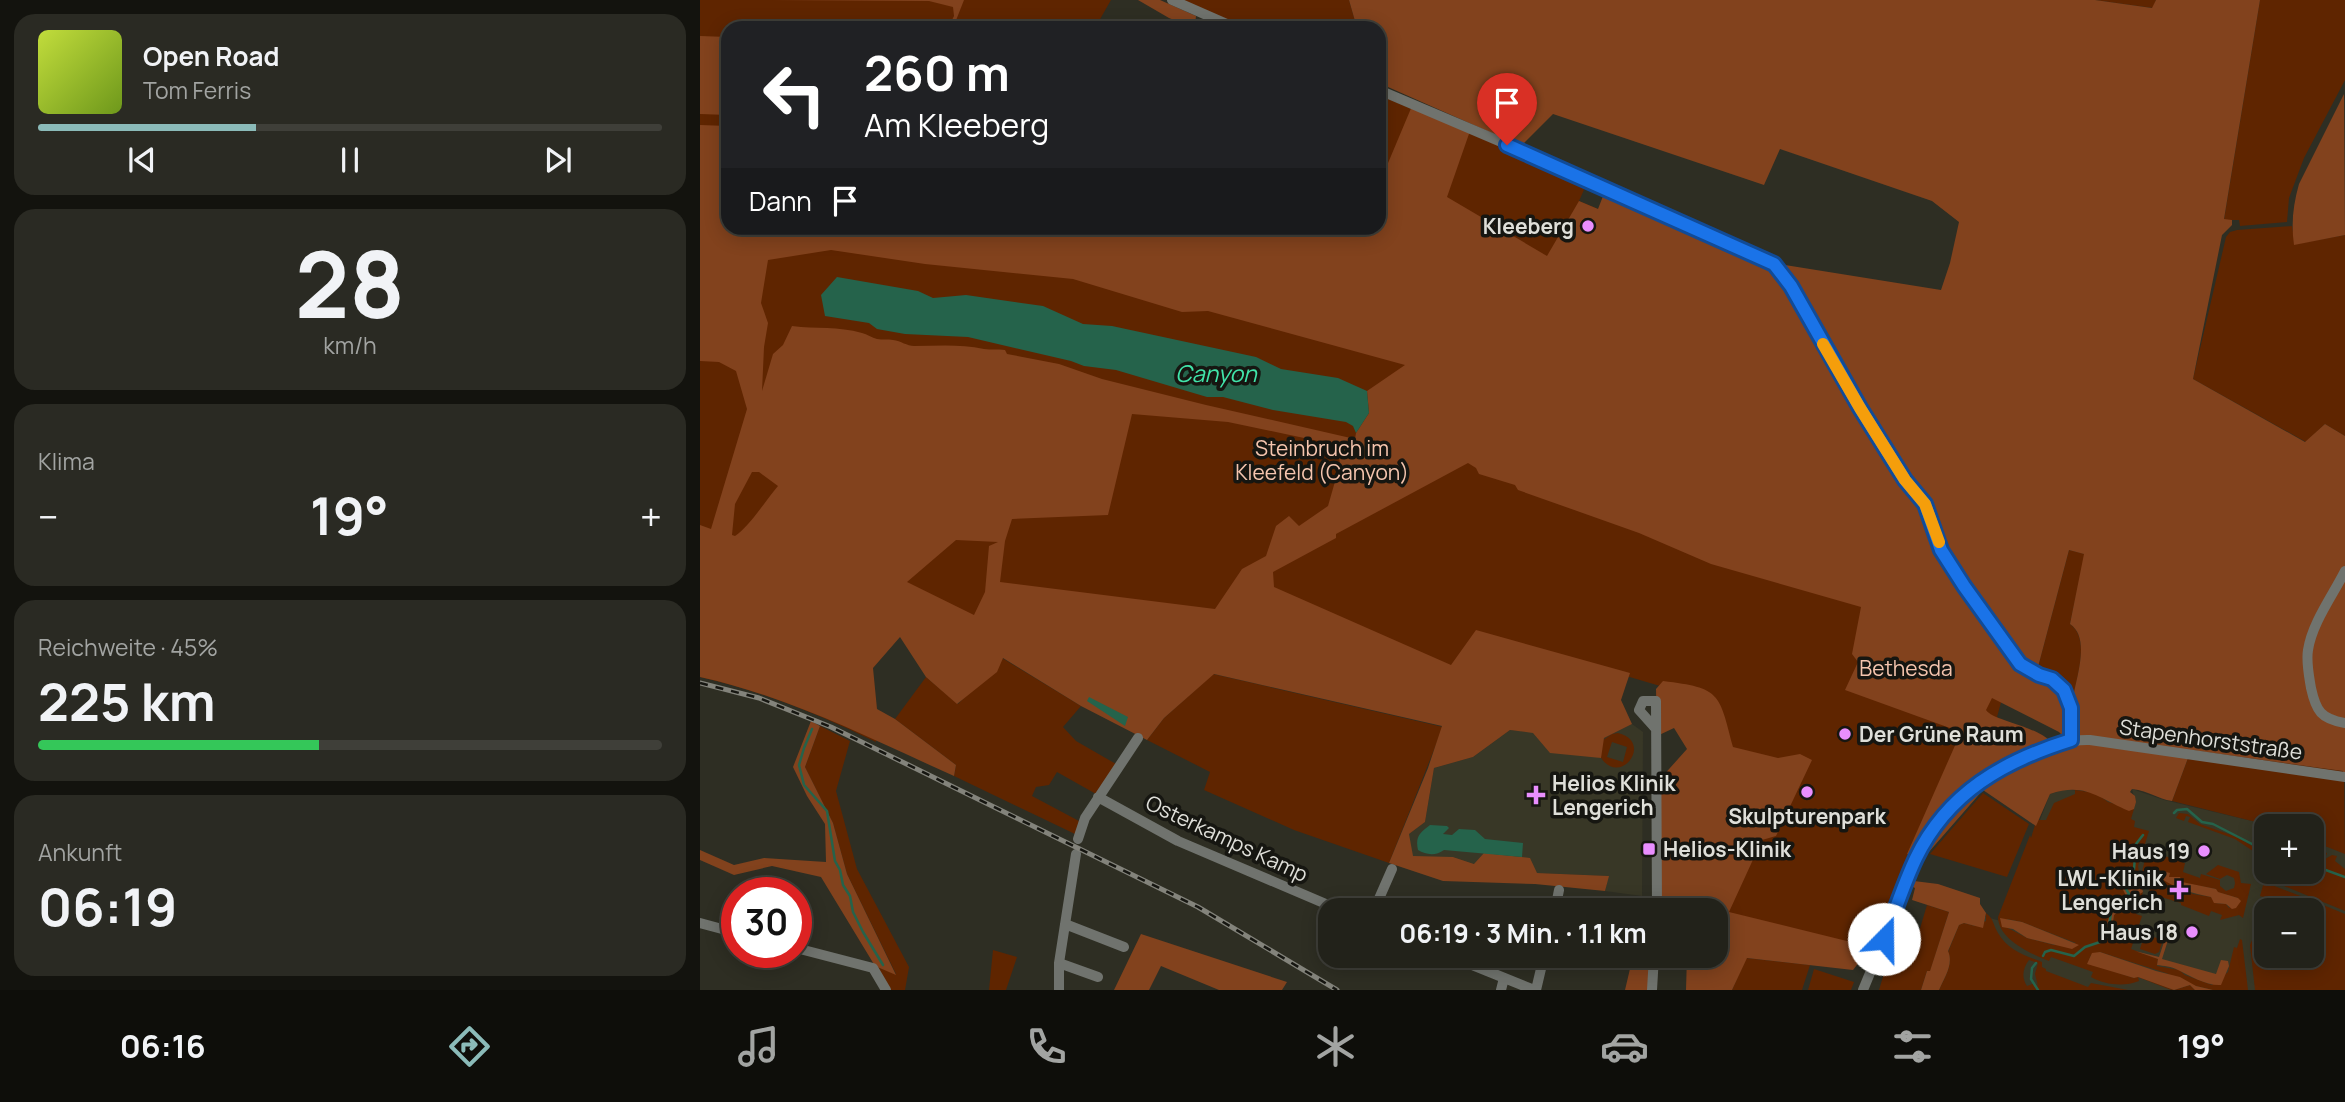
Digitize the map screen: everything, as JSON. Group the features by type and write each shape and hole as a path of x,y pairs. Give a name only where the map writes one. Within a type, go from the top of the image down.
{"street":[{"path":"1172,0 1220,21"},
{"path":"1386,93 1774,264 1791,286 1872,429 1905,480 1925,504 1941,550 1964,586 2020,664 2052,679 2064,690 2071,708 2071,740 1987,777 1948,808 1932,829 1916,859 1863,990"},
{"name":"Stapenhorststraße","path":"2345,571 2315,629 2308,650 2309,675 2319,712 2330,720 2345,723"},
{"path":"1656,729 1657,898"},
{"path":"1078,839 1085,818 1138,738"},
{"name":"Stapenhorststraße","path":"2071,740 2345,777"},
{"name":"Osterkamps Kamp","path":"1098,797 1178,841 1318,901"},
{"path":"1059,990 1059,963 1076,854"},
{"path":"1379,898 1392,869"},
{"path":"1557,898 1559,890"},
{"path":"700,923 721,929"},
{"path":"1065,924 1124,947"},
{"path":"812,952 873,968 886,990"},
{"path":"1059,963 1098,977"},
{"path":"1479,968 1535,990 1541,968"},
{"path":"1652,990 1653,968"},
{"path":"1501,990 1504,978"}],"shaded area":[{"name":"Helios Klinik Lengerich","path":"1632,724 1643,732 1642,896 1605,891 1608,876 1536,873 1474,864 1453,857 1412,857 1409,834 1425,822 1434,768 1473,757 1510,730 1533,732 1600,758 1604,738"},
{"name":"LWL-Klinik Lengerich","path":"2066,789 2135,801 2132,789 2164,800 2254,821 2254,884 2324,884 2324,843 2345,851 2345,990 1928,990 1952,908 2001,921 2050,794"}],"green space":[{"name":"Steinbruch im Kleefeld (Canyon)","path":"700,0 1111,0 1099,21 721,21 721,235 1386,235 1386,98 1587,183 1579,201 1767,263 2012,663 1997,717 2049,745 2009,762 1913,856 1872,950 1728,913 1728,898 1713,898 1693,749 1677,691 1477,632 1443,725 862,589 876,742 790,704 700,677"},
{"path":"771,0 964,0 956,21 952,21 953,7 929,1"},
{"path":"1138,0 1160,0 1196,16 1195,21 1176,21"},
{"path":"1177,0 1349,0 1355,21 1228,21"},
{"name":"Bethesda","path":"1349,0 2095,0 2152,8 2156,0 2260,0 2224,219 2232,220 2232,225 2222,235 2193,379 2305,442 2325,424 2345,436 2345,776 2343,771 2191,750 2172,801 2132,789 2130,792 2135,796 2136,802 2134,809 2129,811 2091,793 2062,791 2050,794 2036,826 1983,790 1921,861 1907,854 1961,732 1845,690 1858,662 1852,654 1861,607 1711,564 1639,533 1518,490 1515,485 1479,474 1476,468 1468,463 1336,534 1336,538 1273,572 1274,587 1451,665 1476,630 1630,673 1621,700 1632,724 1604,738 1601,758 1550,753 1533,733 1510,730 1473,757 1434,768 1425,822 1409,834 1413,856 1453,857 1474,864 1484,853 1530,858 1537,873 1609,876 1605,891 1535,884 1443,881 1389,863 1442,726 1214,674 1164,718 1147,740 1081,706 1003,658 997,672 957,704 926,677 900,637 873,668 877,709 895,719 956,765 954,776 798,707 700,677 700,525 711,529 747,409 736,371 719,362 700,361 700,125 721,126 721,235 1386,235 1386,168 1412,106 1470,131 1447,197 1547,256 1579,201 1598,209 1605,191 1764,264 1768,271 1785,265 1941,290 1950,263 1959,222 1932,201 1780,149 1764,185 1553,114 1521,146 1386,86 1386,21 1355,21","holes":["831,250 925,264 1073,279 1182,312 1208,311 1405,365 1367,391 1369,413 1355,439 1102,379 1059,364 1007,354 1005,350 911,346 836,328 792,326 783,345 773,354 762,391 768,323 761,303 768,260","1132,414 1228,422 1337,445 1340,464 1328,506 1299,526 1289,516 1276,526 1266,556 1242,569 1215,609 1000,582 1005,541 1012,519 1108,515","752,472 759,472 778,486 735,536 732,535 735,504","956,540 998,542 989,546 985,592 974,615 907,582","2069,550 2084,554 2070,624 2076,630 2081,648 2073,698 2060,678 2038,667","1992,698 2059,732 2069,742 2052,743 2037,732 1986,710"]},
{"path":"2095,0 2156,0 2153,8"},
{"path":"2260,0 2345,0 2345,80 2304,158 2289,198 2287,222 2240,226 2239,220 2224,220"},
{"path":"700,36 721,37 721,115 700,114"},
{"path":"2344,94 2345,235 2294,245 2293,214 2299,184"},
{"path":"2292,226 2295,244 2345,235 2345,436 2325,424 2306,442 2193,379 2226,237 2237,230"},
{"path":"2069,550 2085,554 2070,624 2080,639 2081,649 2073,699 2038,667"},
{"path":"1002,658 1081,706 1063,727 1076,741 1116,764 1096,794 1057,772 1049,785 1036,787 1032,796 1079,821 1075,834 954,776 956,765 895,719 926,677 958,704"},
{"path":"1213,674 1443,727 1389,863 1294,830 1204,790 1210,772 1147,740 1164,718"},
{"path":"1663,681 1696,687 1715,696 1724,715 1733,747 1778,758 1800,754 1812,760 1776,836 1762,840 1729,912 1871,947 1853,970 1747,958 1732,990 1686,990 1687,968 1728,968 1728,898 1661,898 1661,778 1687,749 1674,728 1657,736 1656,689"},
{"path":"811,721 820,726 805,767 833,823 847,874 896,975 875,966 821,877 772,866 734,875 700,860 700,850 734,865 764,858 826,862 825,824 793,767"},
{"path":"820,726 850,741 836,791 857,869 909,967 905,990 890,990 875,966 896,974 847,874 833,823 805,767"},
{"path":"1618,733 1629,738 1634,753 1624,766 1616,768 1608,765 1600,756 1603,740","holes":["1612,742 1627,747 1623,762 1607,757"]},
{"path":"2191,750 2344,771 2345,854 2324,846 2324,814 2254,814 2254,822 2172,801"},
{"path":"2075,790 2096,793 2108,802 2134,809 2131,819 2135,821 2134,827 2149,831 2138,866 2141,886 2136,887 2124,878 2131,874 2130,866 2119,885 2126,896 2112,909 2105,932 2112,929 2114,915 2127,905 2132,893 2138,895 2143,892 2136,914 2142,916 2131,949 2158,959 2157,966 2179,970 2212,985 2228,972 2234,947 2237,948 2240,939 2248,990 2213,990 2100,952 2091,955 2088,963 2134,978 2138,976 2174,990 2138,977 2139,981 2133,983 2108,983 2091,977 2093,972 2051,957 2049,961 2033,954 2009,939 1999,925 1998,917 2037,818 2046,820 2054,803 2075,794","holes":["2007,919 2076,943 2054,945 2027,938 2006,927"]},
{"path":"1983,793 2029,824 2007,877 1930,854"},
{"path":"2179,813 2188,814 2200,824 2237,837 2252,846 2254,843 2254,852 2235,839 2188,822 2190,817 2186,816 2184,821 2176,818"},
{"path":"2147,850 2185,863 2183,872 2200,878 2201,874 2220,880 2220,886 2226,891 2234,888 2234,878 2227,875 2220,879 2206,874 2218,865 2239,872 2241,883 2251,884 2243,918 2239,915 2220,920 2222,915 2211,911 2209,916 2181,903 2151,894 2142,872","holes":["2162,879 2216,889 2217,892 2238,898 2229,908 2226,904 2215,903 2211,897 2193,894"]},
{"path":"2324,852 2327,853 2325,859 2332,855 2337,856 2335,861 2345,869 2345,911 2324,902 2324,898 2313,898 2279,884 2324,884"},
{"path":"2130,866 2134,871 2124,878 2137,889 2142,888 2143,892 2132,894 2127,905 2114,915 2112,929 2104,941 2102,937 2112,909 2126,896 2116,875"},
{"path":"2162,871 2170,873 2169,877 2180,877 2182,882 2216,889 2241,901 2232,909 2226,904 2214,903 2211,897 2185,890 2162,879 2153,880 2153,876"},
{"path":"1914,881 1938,884 1980,898 1980,904 1986,913 1983,928 1964,923 1959,925 1948,951 1949,966 1939,990 1921,990 1949,912 1912,900 1915,888 1909,885"},
{"path":"2263,884 2269,884 2306,898 2268,898 2260,896"},
{"path":"1927,905 1949,912 1930,972 1927,971 1921,990 1879,990 1894,940 1915,945"},
{"path":"2324,905 2345,914 2345,990 2255,990 2250,945 2254,935 2254,968 2324,968"},
{"path":"1986,913 2007,944 2023,955 2042,962 2046,971 2088,987 2091,983 2128,990 1939,990 1948,971 1948,952 1959,925 1964,923 1975,926 1986,921","holes":["2029,960 2038,963 2035,974 2038,986 2035,983 2027,986 2023,976 2025,966"]},
{"path":"2000,918 2022,922 2079,945 2072,949 2027,938 2013,929 2002,927"},
{"path":"1141,934 1287,982 1282,990 1219,990 1161,966 1149,990 1114,990"},
{"path":"2144,936 2163,940 2159,952 2155,954 2140,949"},
{"path":"2165,939 2168,940 2162,959 2216,974 2221,960 2228,961 2229,966 2221,985 2204,982 2173,968 2157,965 2158,959 2135,951 2159,957"},
{"path":"993,950 1017,957 1006,990 989,990"},
{"path":"2100,952 2213,990 2195,990 2190,985 2174,990 2138,977 2087,964 2092,953"},
{"path":"1746,958 1810,965 1802,990 1732,990"},
{"path":"1630,968 1649,968 1648,990 1625,990"},
{"path":"1814,969 1854,982 1851,990 1808,990"},
{"path":"2190,985 2195,990 2174,990"}],"water":[{"name":"Canyon","path":"837,277 918,291 933,298 966,295 1043,306 1083,324 1112,326 1256,357 1281,369 1338,378 1367,391 1369,413 1356,433 1353,426 1346,422 1273,410 1223,397 1207,397 1116,370 1084,366 968,337 905,334 877,329 869,323 825,316 821,295"},
{"path":"1089,697 1128,717 1125,726 1087,701"},
{"path":"1430,825 1447,826 1449,828 1443,834 1452,835 1459,829 1475,830 1485,839 1523,843 1522,857 1444,850 1434,854 1424,853 1418,850 1418,838"}],"waterway":[{"path":"812,729 799,765 804,785 827,811 835,861 843,885 850,896 853,912 883,965"},
{"path":"2174,813 2187,809 2202,822 2213,824 2252,844"},
{"path":"2043,956 2051,950 2074,956 2085,947 2108,936 2111,912 2129,894 2120,879 2134,869 2136,844 2143,835"},
{"path":"2324,869 2345,877"},
{"path":"2036,963 2032,968 2031,979 2038,990"}],"railway":[{"path":"700,683 759,698 831,727 1198,907 1337,990"}],"slow traffic":[{"path":"1823,344 1905,480 1925,504 1939,542"}],"place":[{"name":"Kleeberg","path":"1588,226"},
{"name":"Der Grüne Raum","path":"1845,734"},
{"name":"Skulpturenpark","path":"1807,792"},
{"name":"Helios Klinik Lengerich","path":"1536,795"},
{"name":"Helios-Klinik","path":"1649,849"},
{"name":"Haus 19","path":"2204,851"},
{"name":"LWL-Klinik Lengerich","path":"2179,890"},
{"name":"Haus 18","path":"2192,932"}],"route":[{"path":"1507,145 1774,264 1791,286 1860,408 1905,480 1925,504 1941,550 1964,586 2020,664 2052,679 2064,690 2071,708 2071,740 1987,777 1948,808 1932,829 1916,859 1884,939"}]}
